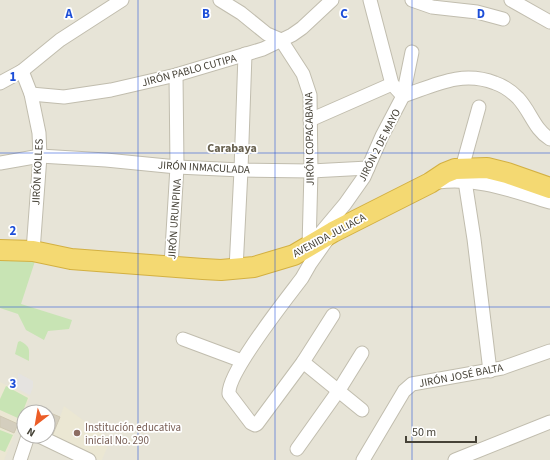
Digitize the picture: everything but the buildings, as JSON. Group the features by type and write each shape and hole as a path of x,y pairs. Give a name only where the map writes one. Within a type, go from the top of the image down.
{"highway":[{"name":"AVENIDA JULIACA","path":"0,250 33,252 71,259 221,270 254,267 294,255 333,232 455,169 464,174 487,168 507,173 550,188"}],"street":[{"path":"0,83 22,71 60,40 122,0"},
{"path":"220,0 267,34 281,40"},
{"name":"JIRÓN PABLO CUTIPA","path":"31,94 64,97 111,90 176,75 263,49 302,28 332,0"},
{"path":"370,0 392,84 403,96 449,79 476,77 510,91 518,98 531,115 539,131 550,139"},
{"path":"412,0 432,7 477,12 503,19"},
{"path":"511,0 550,22"},
{"name":"JIRÓN COPACABANA","path":"281,40 303,74 308,85 310,95 311,171 309,247"},
{"name":"JIRÓN 2 DE MAYO","path":"309,247 345,204 364,177 382,136 403,96 412,52"},
{"path":"236,269 242,170 245,54"},
{"name":"JIRÓN KOLLES","path":"22,71 31,94 39,133 40,156 33,252"},
{"name":"JIRÓN URUNPINA","path":"171,266 177,167 176,75"},
{"path":"310,120 392,84"},
{"path":"479,107 464,174 474,239 490,371"},
{"name":"JIRÓN INMACULADA","path":"0,163 40,156 106,160 177,167 242,170 311,171 368,168"},
{"path":"464,174 485,183 550,202"},
{"path":"333,232 242,361 230,384 229,394 251,423 255,425 303,362 333,315"},
{"path":"182,339 242,361"},
{"name":"JIRÓN JOSÉ BALTA","path":"363,460 404,391 408,387 416,383 502,368 550,351"},
{"path":"297,449 339,390 362,353"},
{"path":"303,362 362,410"},
{"path":"455,460 550,422"},
{"path":"20,460 25,444"},
{"path":"56,444 89,460"}],"shaded area":[{"path":"0,0 550,0 550,460 0,460"},
{"path":"18,373 33,381 33,387 30,395 14,387 18,379"},
{"path":"0,382 30,397 27,404 16,404 16,431 4,460 0,460"},
{"name":"Institución educativa inicial No. 290","path":"64,406 110,440 102,460 99,460 56,440 56,427"}],"green space":[{"path":"0,252 37,255 21,304 72,320 69,329 48,331 44,340 26,330 18,314 0,308"},
{"path":"20,341 29,349 29,361 15,354 18,342"},
{"path":"6,386 28,398 26,404 16,404 16,417 0,410 0,399"},
{"path":"0,430 13,435 5,452 0,450"}],"place":[{"name":"Institución educativa inicial No. 290","path":"77,433"}],"district":[{"name":"Carabaya","path":"232,148"}]}
